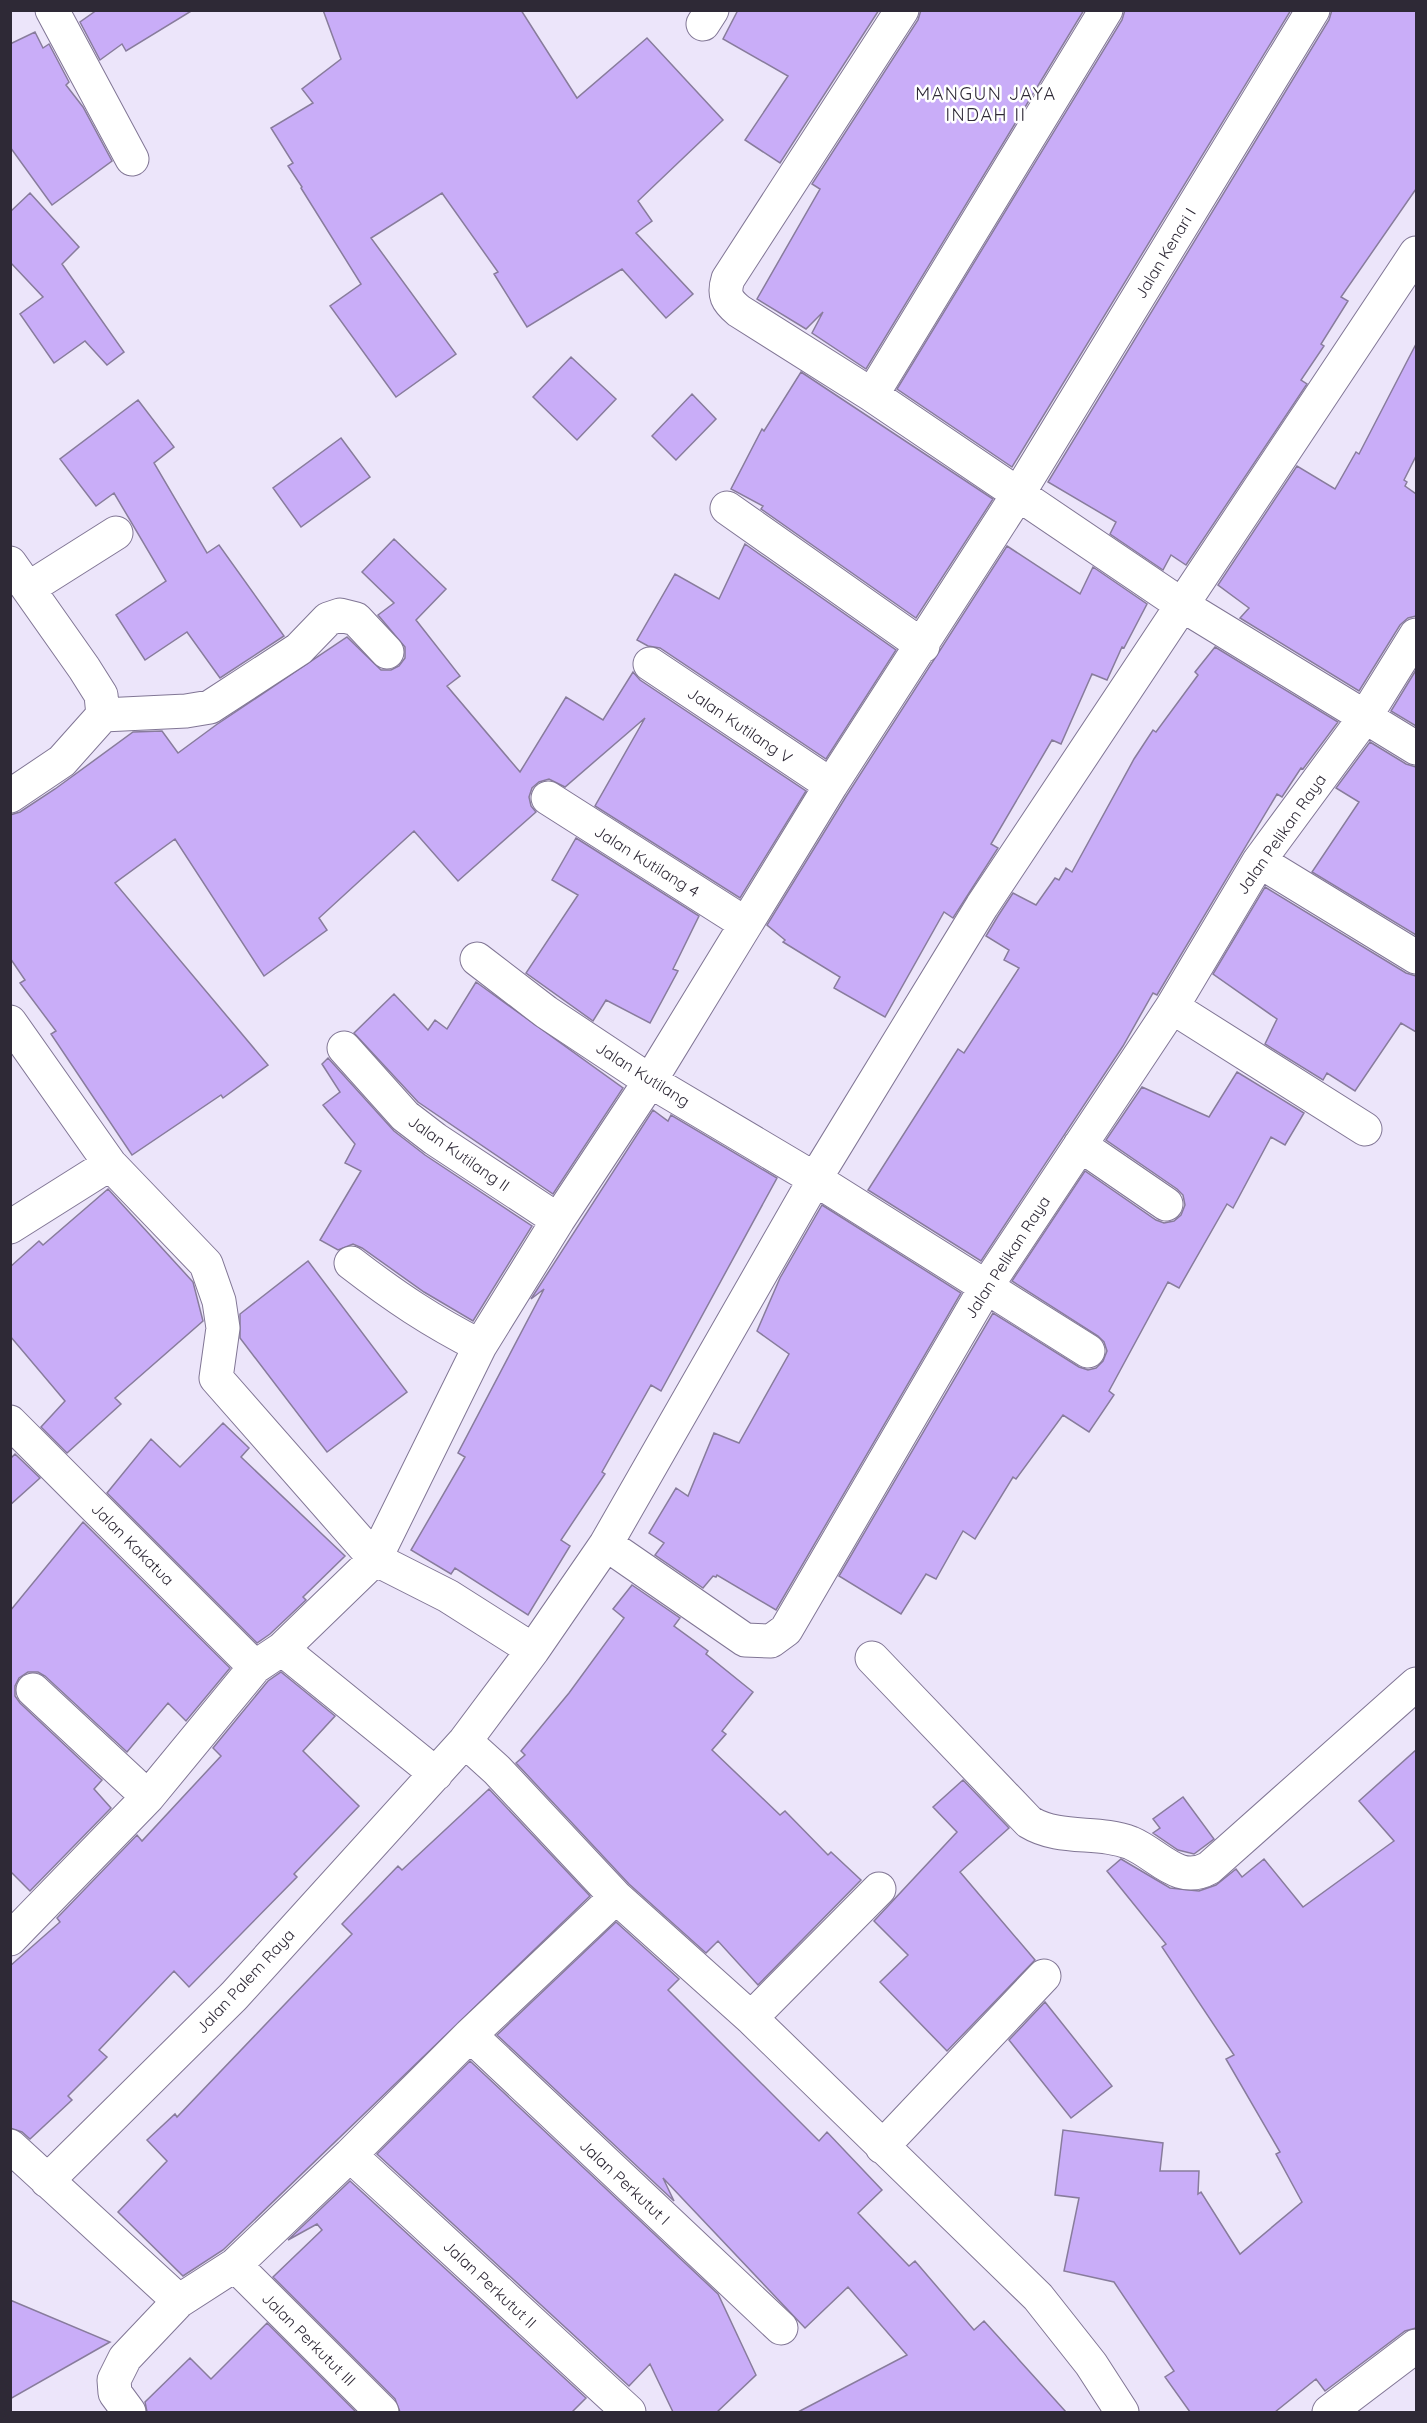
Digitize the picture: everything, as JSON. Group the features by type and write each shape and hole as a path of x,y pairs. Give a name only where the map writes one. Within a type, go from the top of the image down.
{"street":[{"path":"52,10 132,159"},
{"path":"902,10 728,279 724,291 726,298 739,311 872,395 1017,496 1182,605 1416,748"},
{"path":"872,395 1106,10"},
{"name":"Jalan Kenari I","path":"16,1923 148,1797 255,1667 282,1649 375,1559 480,1346 558,1220 650,1081 831,785 923,646 1017,496 1313,10"},
{"name":"Jalan Palem Raya","path":"47,2181 234,1996 465,1741 533,1650 606,1544 815,1179 982,906 1416,253"},
{"path":"726,508 923,646"},
{"path":"103,715 101,695 20,575 116,533"},
{"path":"10,796 62,761 103,715 186,711 210,707 298,649 328,619 340,615 356,619 387,652"},
{"name":"Jalan Pelikan Raya","path":"606,1544 746,1640 771,1641 786,1630 796,1617 986,1287 1172,1007 1259,861 1365,717 1416,635"},
{"name":"Jalan Kutilang V","path":"650,664 831,785"},
{"name":"Jalan Kutilang 4","path":"548,798 746,924"},
{"path":"1259,861 1416,957"},
{"name":"Jalan Kutilang","path":"477,959 546,1012 650,1081 815,1179 1088,1351"},
{"path":"1172,1007 1365,1129"},
{"path":"10,1022 110,1164 206,1264 219,1301 223,1328 216,1378 375,1559 448,1596 533,1650"},
{"name":"Jalan Kutilang II","path":"344,1048 405,1116 435,1139 558,1220"},
{"path":"1080,1145 1166,1204"},
{"path":"10,1227 110,1164"},
{"path":"351,1263 403,1304 432,1322 480,1346"},
{"name":"Jalan Kakatua","path":"10,1422 255,1667"},
{"path":"282,1649 436,1774"},
{"path":"872,1658 1029,1822 1053,1833 1122,1841 1179,1872 1197,1875 1209,1868 1416,1684"},
{"path":"33,1690 148,1797"},
{"path":"465,1741 497,1770 616,1897 751,2018 1038,2297 1090,2364 1122,2412"},
{"path":"751,2018 879,1889"},
{"path":"129,2412 115,2393 114,2380 118,2368 179,2301 235,2265 350,2155 470,2035 616,1897"},
{"path":"882,2147 1044,1976"},
{"name":"Jalan Perkutut I","path":"470,2035 781,2328"},
{"path":"10,2146 179,2301"},
{"name":"Jalan Perkutut II","path":"350,2155 629,2412"},
{"name":"Jalan Perkutut III","path":"235,2265 382,2412"},
{"path":"1329,2412 1416,2346"}],"building":[{"path":"97,10 193,10 126,51 122,44 100,60 80,22"},
{"path":"323,10 521,10 577,98 647,38 723,120 638,201 652,221 636,233 693,294 666,318 622,269 527,327 494,274 498,272 442,193 371,238 456,354 396,397 330,306 361,284 288,166 293,163 271,128 313,103 302,89 341,59"},
{"path":"738,10 879,10 780,163 745,140 788,76 723,39"},
{"path":"921,10 1084,10 866,369 812,333 823,312 806,329 757,299 820,189 812,184 918,20"},
{"path":"1125,10 1291,10 1012,467 897,389 1122,20"},
{"path":"1332,10 1416,10 1416,189 1341,297 1348,301 1321,344 1324,346 1301,380 1307,384 1186,565 1171,555 1163,570 1110,534 1116,522 1048,482 1329,20"},
{"path":"35,32 43,48 49,44 69,82 66,85 83,107 112,161 52,205 10,147 10,44"},
{"path":"30,193 79,247 62,264 124,352 107,365 85,341 54,363 20,314 43,297 10,262 10,212"},
{"path":"1416,344 1416,456 1404,480 1407,482 1405,486 1416,494 1416,616 1408,618 1400,625 1359,691 1240,618 1249,608 1218,585 1297,466 1335,489 1356,452 1359,454"},
{"path":"571,357 616,399 577,440 533,397"},
{"path":"801,372 993,499 916,618 761,509 763,506 731,489 762,429 764,431"},
{"path":"692,394 716,419 676,460 652,436"},
{"path":"138,400 174,447 154,463 207,553 219,545 284,636 220,678 187,632 145,660 116,615 166,581 114,493 96,506 60,459"},
{"path":"341,438 370,477 301,527 273,488"},
{"path":"394,539 446,589 416,620 460,676 447,686 520,772 566,697 603,720 633,672 640,680 806,791 740,898 595,806 645,718 565,787 549,779 539,782 532,788 529,797 531,806 536,812 458,881 414,831 319,918 327,930 264,976 175,839 115,883 268,1065 223,1098 221,1095 132,1155 51,1034 56,1031 20,983 25,980 10,958 10,815 20,812 55,789 133,732 162,731 178,753 347,637 381,670 391,670 399,666 405,658 405,647 378,615 394,603 362,572"},
{"path":"745,544 896,650 826,759 660,648 648,646 637,640 675,574 719,599"},
{"path":"1007,546 1080,594 1093,567 1147,604 1124,648 1122,647 1107,680 1092,674 1061,744 1052,740 991,844 998,848 953,918 944,912 885,1017 834,988 840,977 783,942 785,940 767,925 847,795"},
{"path":"1215,647 1338,722 1303,769 1301,768 1282,797 1277,794 1157,995 1153,993 1123,1046 981,1261 868,1190 958,1049 964,1053 1019,968 1004,960 1009,950 986,936 998,916 1013,893 1036,905 1055,878 1059,880 1066,868 1072,872 1134,759 1153,730 1156,732 1198,675 1195,672"},
{"path":"1416,670 1416,726 1391,711"},
{"path":"1370,742 1406,764 1416,767 1416,935 1312,872 1359,802 1336,788"},
{"path":"576,838 699,916 673,969 678,971 650,1023 606,1000 593,1021 526,973 578,895 552,880"},
{"path":"1265,887 1406,973 1416,976 1416,1032 1401,1023 1355,1091 1327,1073 1323,1080 1265,1044 1277,1019 1213,974"},
{"path":"476,982 623,1088 553,1194 418,1102 354,1033 394,994 428,1030 435,1020 447,1029"},
{"path":"328,1058 394,1131 425,1155 532,1226 473,1321 424,1292 362,1248 353,1244 338,1250 320,1240 361,1171 345,1163 355,1144 323,1105 340,1092 322,1064"},
{"path":"1237,1072 1304,1113 1285,1145 1271,1137 1233,1208 1227,1204 1179,1288 1168,1282 1109,1391 1114,1395 1089,1432 1063,1415 1016,1479 1013,1477 975,1539 963,1531 936,1579 926,1574 901,1614 839,1576 993,1313 1079,1367 1088,1370 1096,1368 1103,1361 1107,1351 1104,1342 1098,1336 1012,1281 1085,1171 1156,1220 1164,1223 1174,1221 1181,1215 1185,1205 1183,1195 1177,1189 1106,1140 1142,1087 1209,1117"},
{"path":"653,1110 668,1121 671,1115 777,1178 661,1391 651,1385 602,1472 605,1474 561,1540 570,1546 528,1615 455,1568 451,1574 411,1550 465,1457 458,1453 544,1289 531,1299"},
{"path":"108,1189 193,1282 203,1321 115,1398 121,1404 67,1453 41,1427 65,1401 10,1336 10,1267 39,1241 43,1245"},
{"path":"822,1205 961,1293 776,1610 717,1575 713,1576 703,1588 655,1555 664,1543 649,1533 676,1488 688,1496 714,1433 739,1443 789,1354 757,1331 780,1278"},
{"path":"308,1261 407,1392 327,1452 240,1338 240,1314"},
{"path":"223,1423 249,1448 241,1457 345,1556 303,1597 306,1600 270,1634 257,1643 107,1493 151,1439 180,1467"},
{"path":"15,1454 40,1478 10,1505 10,1459"},
{"path":"83,1522 230,1668 186,1721 168,1703 127,1752 45,1676 38,1672 28,1672 19,1678 15,1686 15,1696 102,1780 94,1789 111,1808 30,1891 10,1871 10,1611"},
{"path":"632,1585 680,1618 674,1626 708,1651 706,1654 753,1692 722,1731 726,1734 712,1750 780,1815 785,1811 828,1855 831,1852 861,1880 758,1985 718,1941 706,1953 629,1884 516,1763 525,1755 521,1751 569,1693 624,1618 613,1609"},
{"path":"281,1672 335,1716 303,1751 359,1806 294,1874 297,1877 189,1987 174,1971 99,2050 107,2057 68,2096 72,2100 30,2139 22,2132 10,2128 10,1966 60,1922 57,1918 137,1835 142,1841 221,1756 213,1748 268,1681"},
{"path":"1416,1750 1416,2328 1405,2331 1325,2391 1316,2379 1275,2412 1190,2412 1165,2377 1174,2371 1114,2282 1064,2271 1079,2198 1055,2195 1063,2130 1163,2143 1160,2171 1199,2171 1198,2194 1201,2192 1240,2254 1302,2202 1276,2154 1280,2152 1226,2059 1234,2055 1162,1947 1166,1944 1107,1871 1121,1859 1170,1888 1199,1891 1216,1885 1236,1869 1242,1877 1264,1859 1303,1907 1394,1841 1359,1801"},
{"path":"963,1780 1009,1828 960,1872 1035,1960 947,2051 880,1982 908,1955 874,1921 957,1832 933,1807"},
{"path":"489,1789 590,1896 223,2250 183,2276 118,2212 167,2161 147,2140 175,2114 177,2117 352,1934 342,1924 398,1866 402,1870"},
{"path":"1183,1797 1214,1839 1194,1854 1178,1850 1153,1833 1160,1828 1153,1819"},
{"path":"616,1922 679,1979 668,1990 819,2141 827,2132 882,2190 858,2213 909,2266 915,2261 974,2330 984,2321 1066,2412 798,2412 907,2355 848,2287 805,2328 663,2178 674,2201 497,2035"},
{"path":"1045,2002 1112,2086 1071,2118 1009,2040"},
{"path":"470,2061 718,2294 756,2375 717,2412 673,2412 650,2364 629,2386 377,2154"},
{"path":"350,2181 586,2398 572,2412 400,2412 395,2399 273,2277 322,2230 317,2224 288,2240"},
{"path":"10,2300 110,2342 10,2399"},
{"path":"267,2323 356,2412 147,2412 145,2402 190,2358 211,2379"}],"district":[{"name":"MANGUN JAYA INDAH II","path":"986,104"}]}
